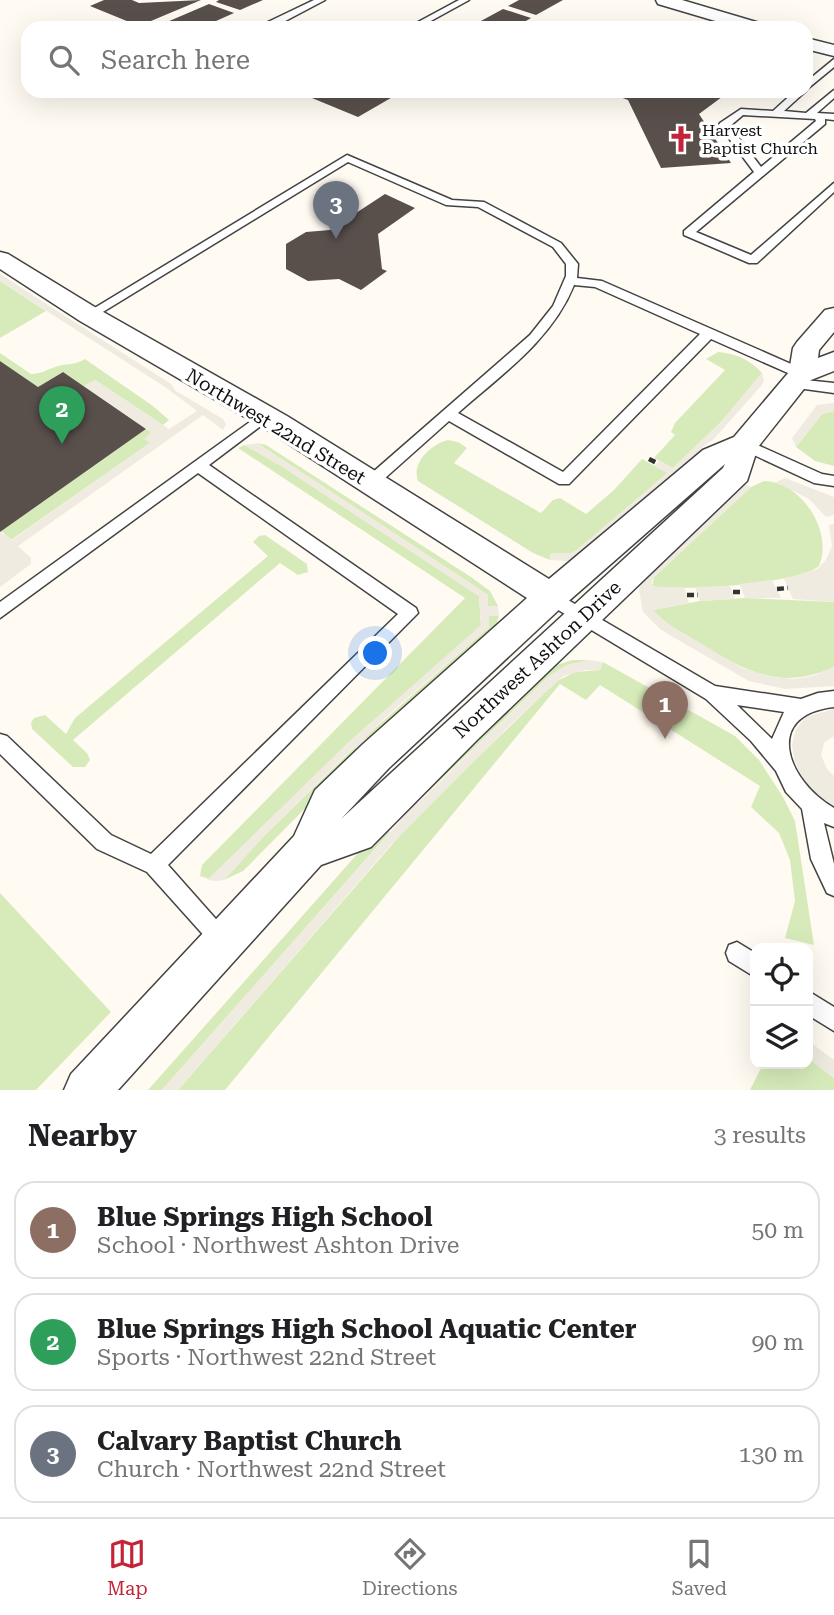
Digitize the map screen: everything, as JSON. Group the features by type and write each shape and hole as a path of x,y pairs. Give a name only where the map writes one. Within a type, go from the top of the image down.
{"street":[{"path":"664,0 704,5 741,21"},
{"path":"813,45 834,51"},
{"name":"Northwest 22nd Street","path":"0,259 89,315 265,416 551,597"},
{"name":"Northwest Ashton Drive","path":"798,379 806,348 834,316"},
{"name":"Northwest Ashton Drive","path":"308,850 357,834 464,728 737,473 744,444 798,379 834,361"},
{"name":"Northwest Ashton Drive","path":"87,1090 308,850 329,803 406,728 551,597 713,457 744,444"}],"lane":[{"path":"277,21 321,0"},
{"path":"424,21 465,0"},
{"path":"813,81 834,62"},
{"path":"814,116 834,93"},
{"path":"775,114 793,98"},
{"path":"760,173 723,125 741,112 834,117"},
{"path":"814,116 821,122 688,233 753,260 834,186"},
{"path":"89,315 347,158 450,203 480,204 557,245 572,264 570,281 559,307 535,338 370,483"},
{"path":"570,281 598,284 709,333 798,379 834,388"},
{"path":"450,415 564,480 709,333"},
{"path":"0,611 265,416"},
{"path":"744,444 819,479 834,481"},
{"path":"154,865 410,613 198,466"},
{"path":"551,597 670,670 712,692 757,735 782,765 798,792 811,804 834,818"},
{"path":"712,692 800,707"},
{"path":"782,765 779,747 781,731 788,717 800,707 815,701 834,699"},
{"path":"0,742 104,842 154,865 223,942"},
{"path":"811,804 821,859 834,886"},
{"path":"737,953 750,962"},
{"path":"813,1005 834,1020"}],"path":[{"path":"649,459 657,463"},
{"path":"777,589 788,588"},
{"path":"733,592 743,592"},
{"path":"687,595 698,595"}],"green space":[{"path":"0,281 46,311 0,338"},
{"path":"718,352 742,358 762,373 721,422 673,468 654,458 675,435 671,432 675,423 725,370 706,359"},
{"path":"0,353 31,374 85,359 169,420 163,425 95,380 84,386 62,372 38,387 0,361"},
{"path":"834,411 834,466 815,461 796,447 822,414"},
{"path":"146,429 152,432 150,443 11,540 1,531"},
{"path":"448,440 467,448 454,463 541,513 553,500 560,498 586,514 614,490 642,459 668,473 577,550 571,553 551,553 550,560 533,553 418,481 417,468 424,455"},
{"path":"257,443 266,445 471,577 490,591 498,606 488,607 488,595"},
{"path":"244,445 254,448 479,596 481,626 349,742 209,879 200,876 202,865 465,598 238,448"},
{"path":"764,481 778,483 790,490 802,499 811,511 822,538 819,566 788,578 764,582 687,588 652,586 654,577 751,487"},
{"path":"265,535 307,564 308,572 298,575 280,563 73,740 87,753 90,760 85,767 73,767 32,729 34,718 45,715 66,734 75,718 268,556 253,542 259,536"},
{"path":"745,598 834,602 834,667 796,678 746,669 668,624 653,610 700,601"},
{"path":"489,615 499,616 495,628 371,742 364,738 489,627"},
{"path":"572,660 588,660 562,668 548,677 428,792 421,786 550,667"},
{"path":"603,662 735,736 759,760 795,821 814,945 785,938 795,901 790,860 779,833 751,807 760,786 600,685 586,700 560,684 225,1090 178,1090 417,816 557,681 575,672 600,670"},
{"path":"355,747 361,752 243,871 224,880 263,837"},
{"path":"382,826 390,832 162,1090 148,1090"},
{"path":"0,893 111,1012 36,1090 0,1090"},
{"path":"813,1062 834,1078 834,1090 750,1090 760,1069 813,1069"}],"shaded area":[{"path":"0,274 171,384 176,391 223,419 226,424 223,430 203,415 18,546 31,558 31,564 0,587 0,532 12,540 150,443 144,439 151,432 84,386 95,380 169,429 197,411 165,387 0,281"},
{"path":"762,373 764,381 761,386 696,457 582,557 567,561 550,560 551,553 571,553 577,550 667,473 654,466 659,461 673,468 721,422"},
{"path":"834,403 834,411 822,414 796,447 792,438 817,405"},
{"path":"257,443 488,595 488,606 498,606 499,616 489,616 489,627 387,716 365,738 371,742 361,752 354,747 263,837 224,880 216,881 207,880 349,742 481,625 479,596 289,471 244,445"},
{"path":"785,478 834,497 834,515 826,517 809,499 776,482"},
{"path":"741,483 751,487 654,577 651,583 654,587 684,587 689,603 653,610 665,622 742,668 773,677 794,679 813,676 834,667 834,686 785,689 749,681 661,630 643,612 639,590 643,579"},
{"path":"834,524 834,602 793,599 784,579 817,569 826,560 832,546 829,525"},
{"path":"772,580 781,598 745,598 739,584"},
{"path":"730,586 735,599 700,601 695,587"},
{"path":"588,660 603,662 600,670 585,670 563,676 507,728 388,848 178,1090 162,1090 408,812 402,806 410,797 418,803 548,677 566,665"},
{"path":"834,709 834,736 824,743 821,755 827,769 834,776 834,805 819,796 804,780 795,762 792,745 796,729 806,717"},
{"path":"813,1045 834,1060 834,1078 813,1062"}],"building":[{"path":"104,0 132,0 139,3 201,0 151,21 127,21 90,6"},
{"path":"263,0 240,10 216,2"},
{"path":"519,0 563,0 536,15 508,6"},
{"path":"209,4 234,13 216,21 169,21"},
{"path":"503,9 531,18 526,21 481,21"},
{"path":"312,98 391,98 358,117"},
{"name":"Harvest Baptist Church","path":"623,98 721,98 699,114 731,163 661,168 628,100"},
{"path":"385,194 415,208 378,234 382,269 387,271 361,290 339,279 308,281 286,269 286,244 306,232 330,230"},
{"path":"0,361 38,387 63,372 146,429 0,532"}],"place":[{"name":"Harvest Baptist Church","path":"681,139"},
{"name":"Calvary Baptist Church","path":"336,239"},
{"name":"Blue Springs High School Aquatic Center","path":"62,444"},
{"name":"Blue Springs High School","path":"665,739"}]}
